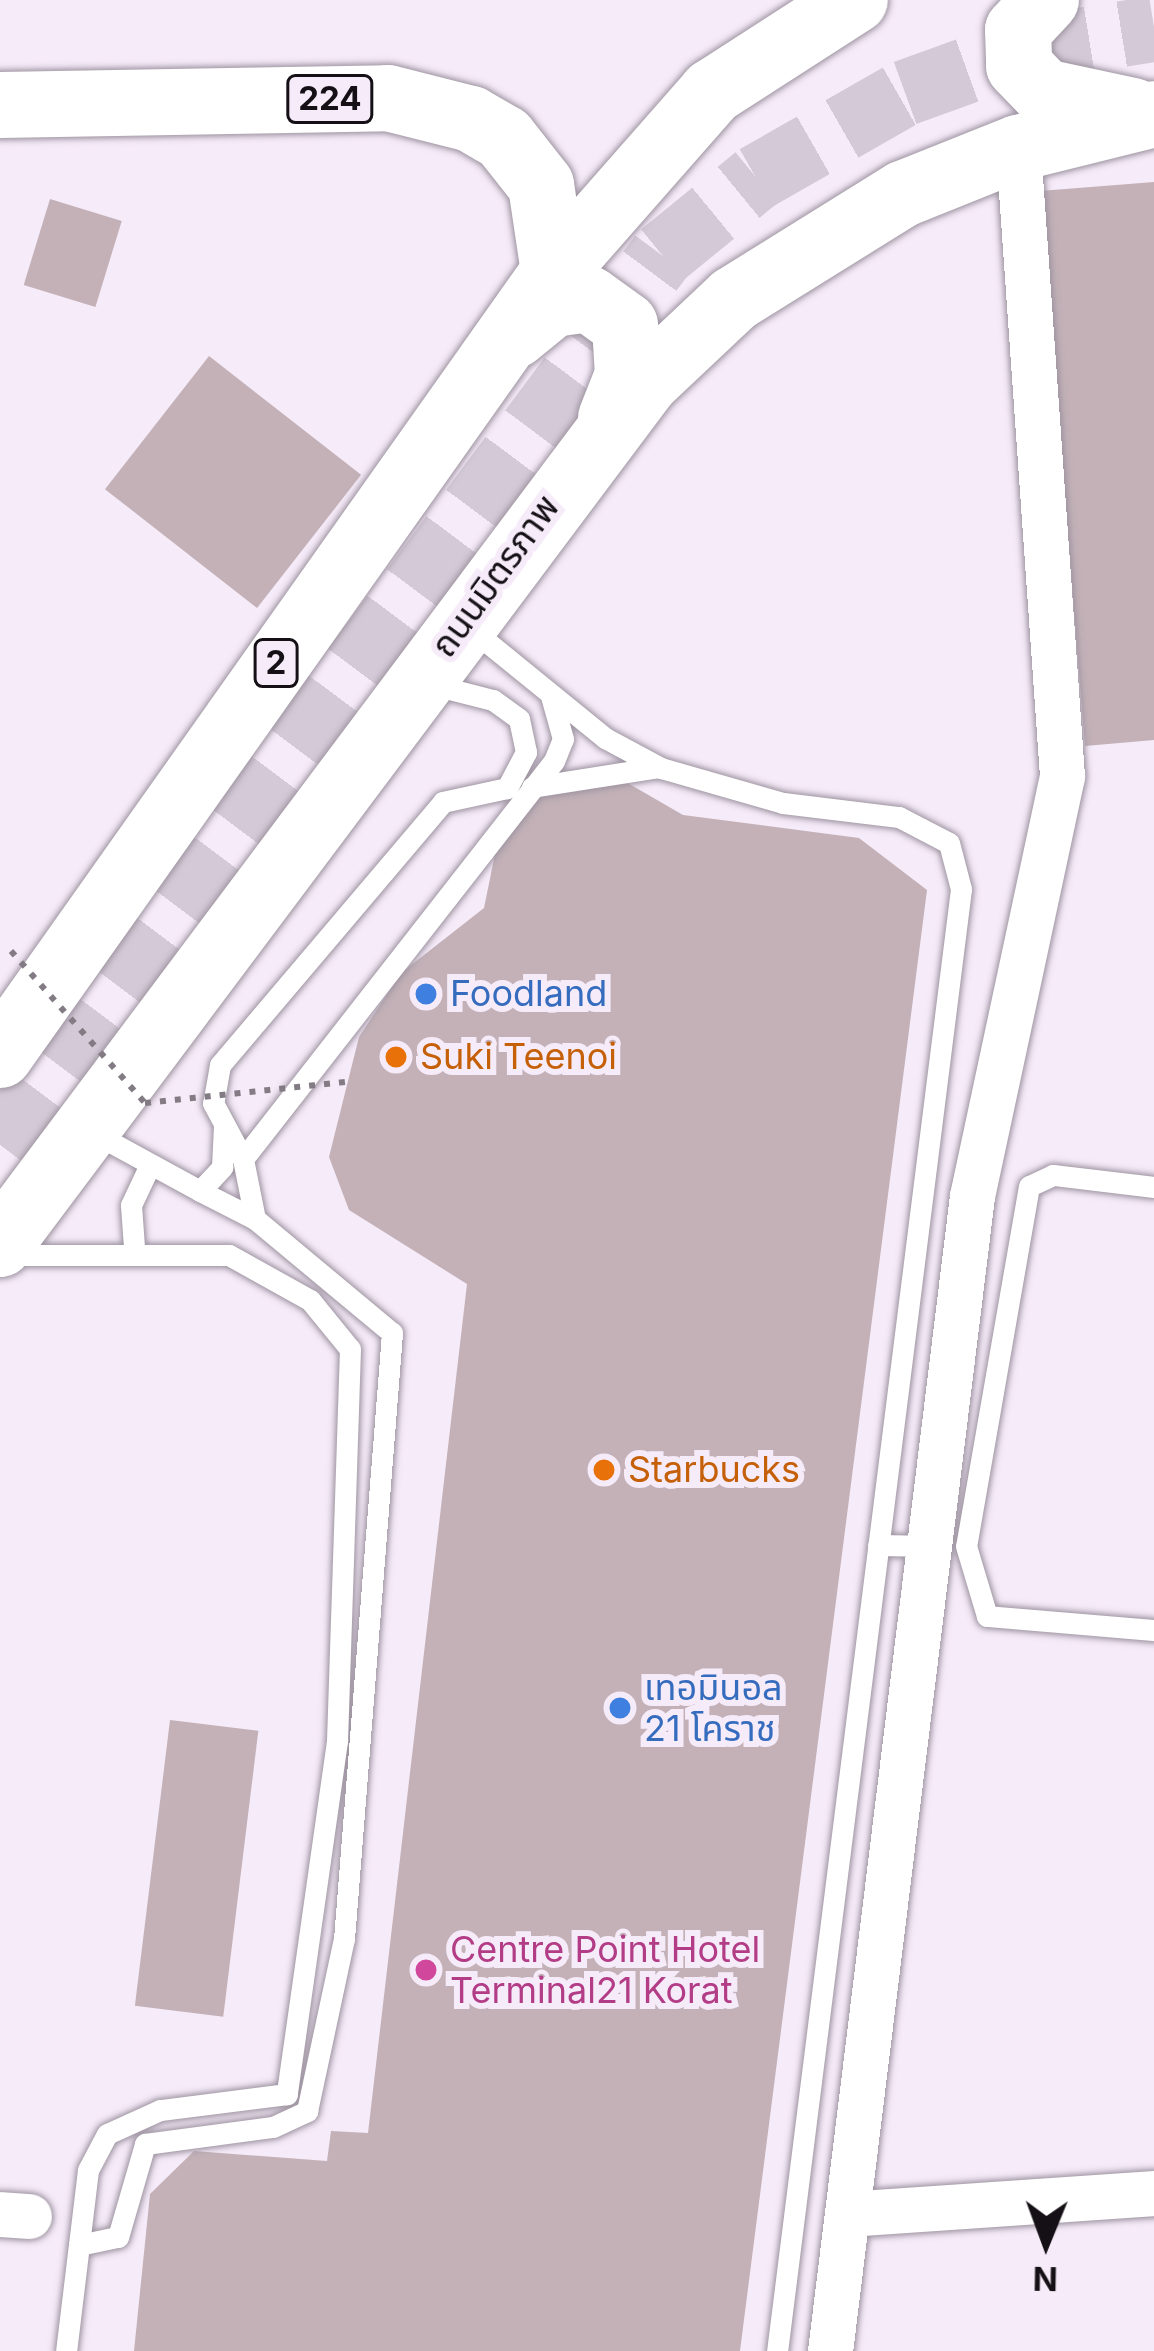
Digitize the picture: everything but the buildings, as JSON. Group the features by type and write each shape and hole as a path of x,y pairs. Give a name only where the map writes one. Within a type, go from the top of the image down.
{"main road":[{"name":"2","path":"0,1055 554,272 712,92 855,0"},
{"path":"1046,0 1018,30 1019,67 1083,106 1154,114"},
{"name":"224","path":"0,105 388,98 471,119 503,138 541,185 554,272"},
{"name":"ถนนมิตรภาพ","path":"0,1244 610,421 734,299 810,245 1018,148 1154,114"},
{"path":"494,353 553,304 589,299 625,325 631,344 610,421"}],"street":[{"path":"830,2351 948,1546 972,1196 1063,776 1018,148"},
{"path":"847,2214 1154,2193"}],"lane":[{"path":"461,621 605,738 661,768 783,803 899,817 949,843 961,889 777,2351"},
{"path":"415,686 460,685 519,719 526,752 517,788"},
{"path":"243,1159 517,788 563,739 545,685"},
{"path":"255,1219 243,1159 213,1103 220,1065 443,802 661,768"},
{"path":"200,1192 221,1167 224,1124"},
{"path":"87,1128 148,1166 255,1219 392,1333 344,1939 302,2140"},
{"path":"134,1247 131,1205 148,1166"},
{"path":"1154,1187 1053,1175 1029,1186 948,1546 987,1616 1154,1630"},
{"path":"0,1256 134,1247 256,1264 310,1300 350,1349 337,1741 287,2094 124,2121 88,2170 66,2351"},
{"path":"878,1545 948,1546"},
{"path":"79,2245 118,2237 145,2144 273,2126 307,2111"}],"path":[{"path":"11,951 145,1103 345,1082"}],"tunnel":[{"path":"0,1145 662,255 756,178 905,93 1024,50 1154,29"}],"place":[{"name":"Foodland","path":"426,994"},
{"name":"Suki Teenoi","path":"396,1057"},
{"name":"Starbucks","path":"604,1470"},
{"name":"เทอมินอล 21 โคราช","path":"620,1708"},
{"name":"Centre Point Hotel Terminal21 Korat","path":"426,1970"}]}
